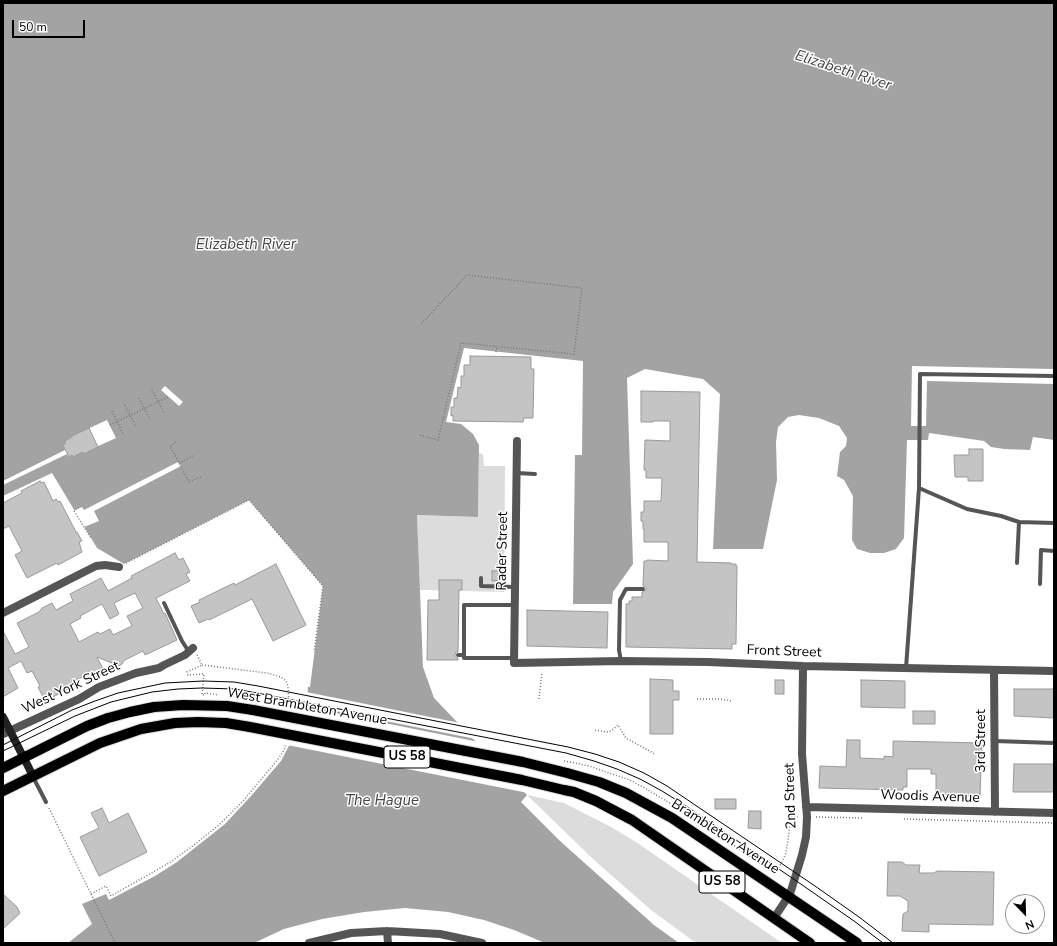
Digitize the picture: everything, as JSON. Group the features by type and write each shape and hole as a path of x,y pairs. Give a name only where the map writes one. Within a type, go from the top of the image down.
{"main road":[{"name":"West Brambleton Avenue","path":"3,768 87,726 103,720 154,707 183,705 226,706 253,710 567,773"},
{"name":"West Brambleton Avenue","path":"3,791 100,743 141,729 175,723 198,722 250,727 540,783 574,792 596,801 632,820 774,918"},
{"name":"Brambleton Avenue","path":"567,773 613,787 663,812 691,829 857,943"},
{"name":"US 58","path":"774,918 810,943"}],"street":[{"name":"Rader Street","path":"514,661 517,440"},
{"path":"3,613 96,566 121,565"},
{"name":"West York Street","path":"7,733 99,687 136,673 159,668 185,655 191,650"},
{"name":"Front Street","path":"514,661 708,662 803,666 1054,671"},
{"name":"2nd Street","path":"774,918 788,896 804,846 807,817 802,754 803,666"},
{"name":"3rd Street","path":"994,670 995,812"},
{"path":"3,717 7,733 24,758 33,776"},
{"name":"Woodis Avenue","path":"806,806 1054,813"},
{"path":"309,943 351,933 387,931 440,934 482,943"},
{"path":"387,931 388,943"}],"lane":[{"path":"906,668 919,488 920,374 1054,376"},
{"path":"517,473 535,474"},
{"path":"919,488 966,509 1001,516 1019,522 1054,523"},
{"path":"1017,563 1019,522"},
{"path":"1040,584 1041,550 1054,551"},
{"path":"481,578 480,586 515,587"},
{"path":"621,661 619,650 620,600 626,589 642,589"},
{"path":"164,603 191,650"},
{"path":"459,605 515,605"},
{"path":"464,605 464,658 514,661"},
{"path":"458,655 464,655"},
{"path":"995,741 1054,743"},
{"path":"33,776 46,802"}],"path":[{"path":"420,435 438,440 461,343 574,354 582,288 467,275 421,324"},
{"path":"496,352 497,347"},
{"path":"152,390 164,413"},
{"path":"110,425 168,397"},
{"path":"139,398 150,420"},
{"path":"125,405 136,427"},
{"path":"112,411 123,434"},
{"path":"176,442 170,446 189,482 201,477"},
{"path":"179,463 193,456"},
{"path":"121,565 249,500 323,586 314,652"},
{"path":"74,511 90,538"},
{"path":"191,650 202,665"},
{"path":"539,699 542,662"},
{"path":"223,696 205,693 205,695 202,695 204,674 188,675 187,672 202,665 261,672 281,677 286,681 288,686 289,708"},
{"path":"697,698 720,698 732,701"},
{"path":"594,730 607,732 611,731 618,725 626,738 655,754"},
{"path":"91,894 106,886 111,896 169,863 194,845 220,824 243,801 282,754 286,742"},
{"path":"46,802 115,943"},
{"path":"775,874 784,860 786,853 790,817"},
{"path":"824,818 869,818"},
{"path":"900,819 1054,823"}],"shaded area":[{"path":"479,453 483,454 484,466 505,466 504,592 420,590 417,515 478,517"},
{"path":"527,795 564,803 611,827 636,842 782,943 696,943 651,910 594,860"}],"water":[{"name":"Elizabeth River","path":"3,3 1054,3 1054,440 1033,437 1030,450 991,447 984,441 929,433 928,440 907,440 904,538 896,549 884,553 870,553 857,549 852,540 853,496 844,480 837,476 840,452 846,446 847,438 839,426 819,418 799,415 788,417 778,427 776,442 777,480 763,549 713,549 720,394 703,379 645,369 627,378 633,564 613,592 612,604 573,604 575,455 582,455 583,361 464,348 446,422 461,424 473,434 479,445 478,517 417,515 423,667 434,698 527,795 521,802 560,841 654,925 679,943 545,943 514,930 484,920 448,912 405,908 364,912 322,919 284,929 254,943 68,943 92,924 82,904 106,894 109,900 155,876 177,862 225,824 281,761 306,713 308,687 310,687 323,586 249,500 124,564 97,548 52,473 3,496"}],"pier":[{"path":"912,366 1054,369 1054,384 927,381 926,426 911,426"},
{"path":"165,386 183,402 179,406 161,390"},
{"path":"107,420 116,438 83,453 82,451 68,457 67,454 3,485 3,481 65,450 63,445 66,443 65,441 72,436"},
{"path":"178,462 181,466 94,511 99,521 84,527 74,511 82,507 84,510"},
{"path":"306,692 460,723 476,739 305,705"},
{"path":"305,707 479,742 528,793 287,745 304,712"}],"building":[{"path":"470,356 531,357 531,369 534,369 533,418 524,418 523,422 453,421 453,415 451,416 451,407 454,407 454,398 457,398 458,387 461,388 461,376 464,376 464,365 470,365"},
{"path":"641,391 700,392 697,562 731,563 736,564 737,566 736,644 732,644 732,649 626,647 626,604 629,604 629,601 632,601 632,597 642,597 642,592 646,590 646,587 643,586 644,561 668,561 668,542 644,542 644,529 643,521 641,521 641,512 644,512 644,501 661,501 662,478 646,478 646,470 644,470 645,440 670,441 670,421 641,422"},
{"path":"89,428 98,447 84,454 83,452 73,457 72,455 69,457 63,445 66,443 65,441"},
{"path":"969,449 983,449 983,481 968,481 968,477 955,477 954,455 969,455"},
{"path":"40,481 41,483 44,482 53,501 56,499 58,502 60,501 82,541 79,542 82,552 58,565 57,563 27,578 15,555 22,551 9,526 3,529 3,503"},
{"path":"175,553 179,560 183,558 190,572 186,574 190,581 156,598 164,614 165,613 177,640 145,655 143,651 125,660 119,666 97,657 105,673 89,681 86,675 71,683 72,687 53,697 54,699 46,703 38,687 40,686 32,671 27,673 21,661 8,668 18,688 3,697 3,631 15,654 29,647 17,623 39,612 42,608 52,603 56,610 73,601 70,594 101,578 108,591 132,578 131,576","holes":["135,593 143,608 127,616 132,626 113,635 110,629 100,634 98,632 79,642 70,624 81,618 80,616 102,604 110,619 119,614 114,603"]},
{"path":"276,564 306,625 273,641 252,599 209,620 208,619 199,623 191,606 200,602 199,600 234,583 235,585"},
{"path":"492,571 501,571 501,580 492,581"},
{"path":"439,580 462,580 462,590 459,590 458,652 456,652 455,655 458,660 427,660 428,600 439,600"},
{"path":"527,610 608,612 607,648 527,646"},
{"path":"650,679 673,680 673,691 679,691 679,700 673,700 673,734 650,734"},
{"path":"775,680 784,680 784,694 775,694"},
{"path":"861,680 905,681 905,708 861,707"},
{"path":"1014,689 1054,689 1054,718 1014,716"},
{"path":"913,711 935,711 935,724 913,724"},
{"path":"847,740 860,740 860,758 884,759 884,756 893,757 893,741 982,743 980,796 936,795 936,774 931,774 931,769 907,769 907,787 903,787 903,790 819,788 820,766 846,767"},
{"path":"1014,764 1054,764 1054,792 1013,792"},
{"path":"715,799 736,799 736,809 715,809"},
{"path":"102,808 109,823 128,813 147,852 99,876 80,837 99,828 91,813"},
{"path":"749,811 761,811 761,829 748,828"},
{"path":"888,862 902,862 906,865 920,865 919,873 934,873 937,871 994,872 993,925 929,924 929,932 902,931 903,914 908,911 908,901 900,896 887,896"},
{"path":"3,894 17,907 20,913 3,929"}],"tram line":[{"path":"3,745 72,710 118,693 165,683 203,681 234,682 258,686 568,747 619,762 644,773 667,786 815,886 893,943"},
{"path":"3,751 75,716 111,702 152,692 202,688 235,689 566,753 617,769 662,791 795,880 883,943"}],"water label":[{"name":"The Hague","path":"382,801"}]}
